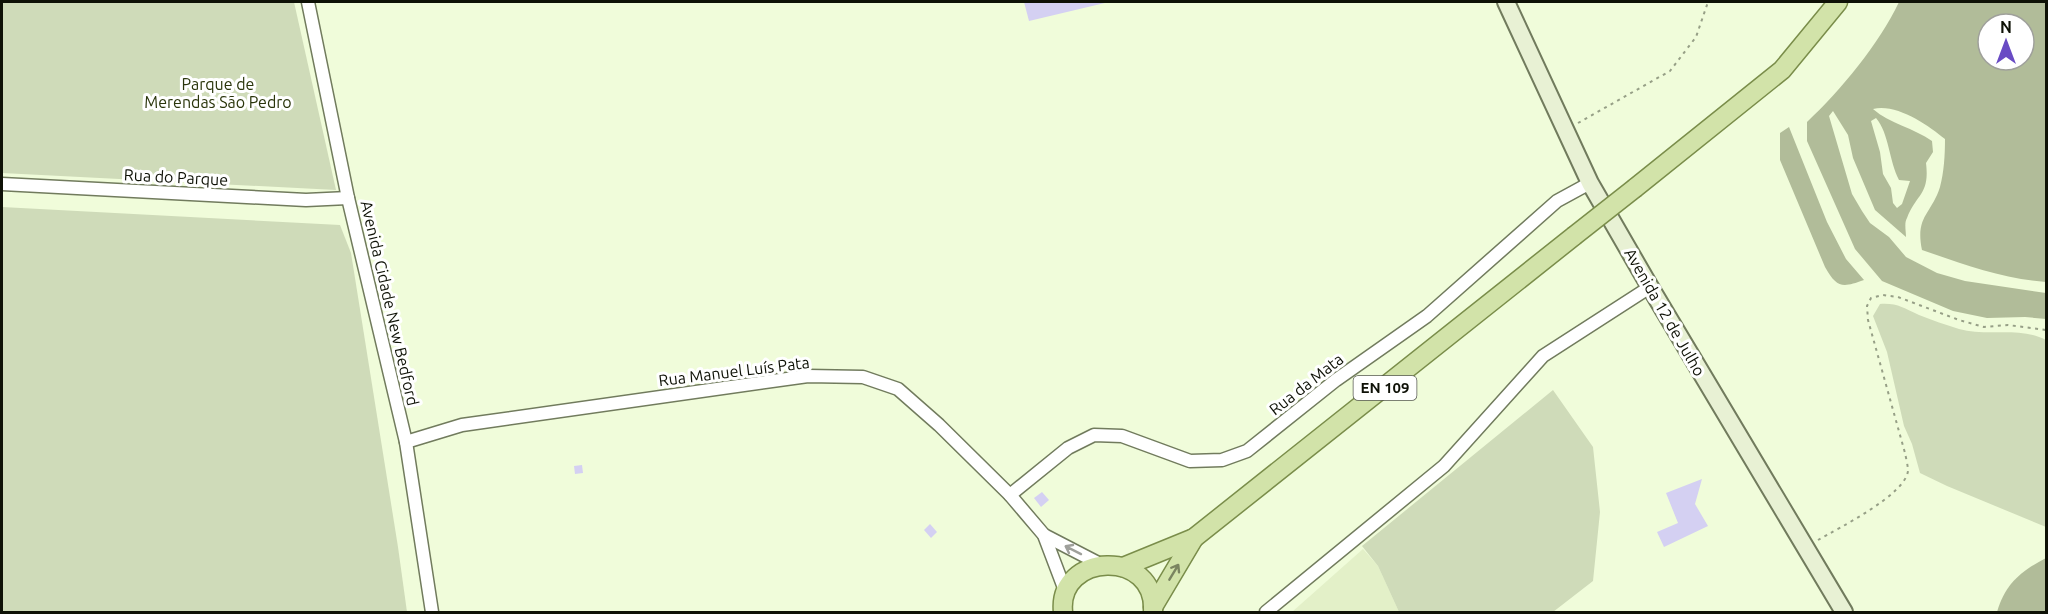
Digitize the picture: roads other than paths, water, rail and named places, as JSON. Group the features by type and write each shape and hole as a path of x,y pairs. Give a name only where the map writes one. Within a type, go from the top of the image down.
{"main road":[{"name":"Avenida 12 de Julho","path":"1506,2 1590,183 1844,612"},
{"name":"EN 109","path":"1194,538 1782,69 1838,2"},
{"path":"1124,567 1194,538"},
{"path":"1153,610 1194,538"},
{"path":"1063,612 1066,592 1074,579 1087,570 1102,565 1124,567 1135,573 1151,594 1153,610"}],"street":[{"name":"Avenida Cidade New Bedford","path":"308,2 348,198 406,442 432,612"},
{"name":"Rua da Mata","path":"1010,495 1068,448 1094,435 1122,436 1190,461 1222,460 1247,451 1336,380 1427,316 1557,201 1590,183"},
{"name":"Rua do Parque","path":"2,184 306,200 348,198"},
{"path":"1266,612 1444,466 1543,356 1650,287"},
{"name":"Rua Manuel Luís Pata","path":"406,442 462,425 543,413 808,376 862,377 898,389 939,425 1010,495 1044,535"},
{"path":"1044,535 1102,565"},
{"path":"1044,535 1066,592"}],"park label":[{"name":"Parque de Merendas São Pedro","path":"218,93"}]}
